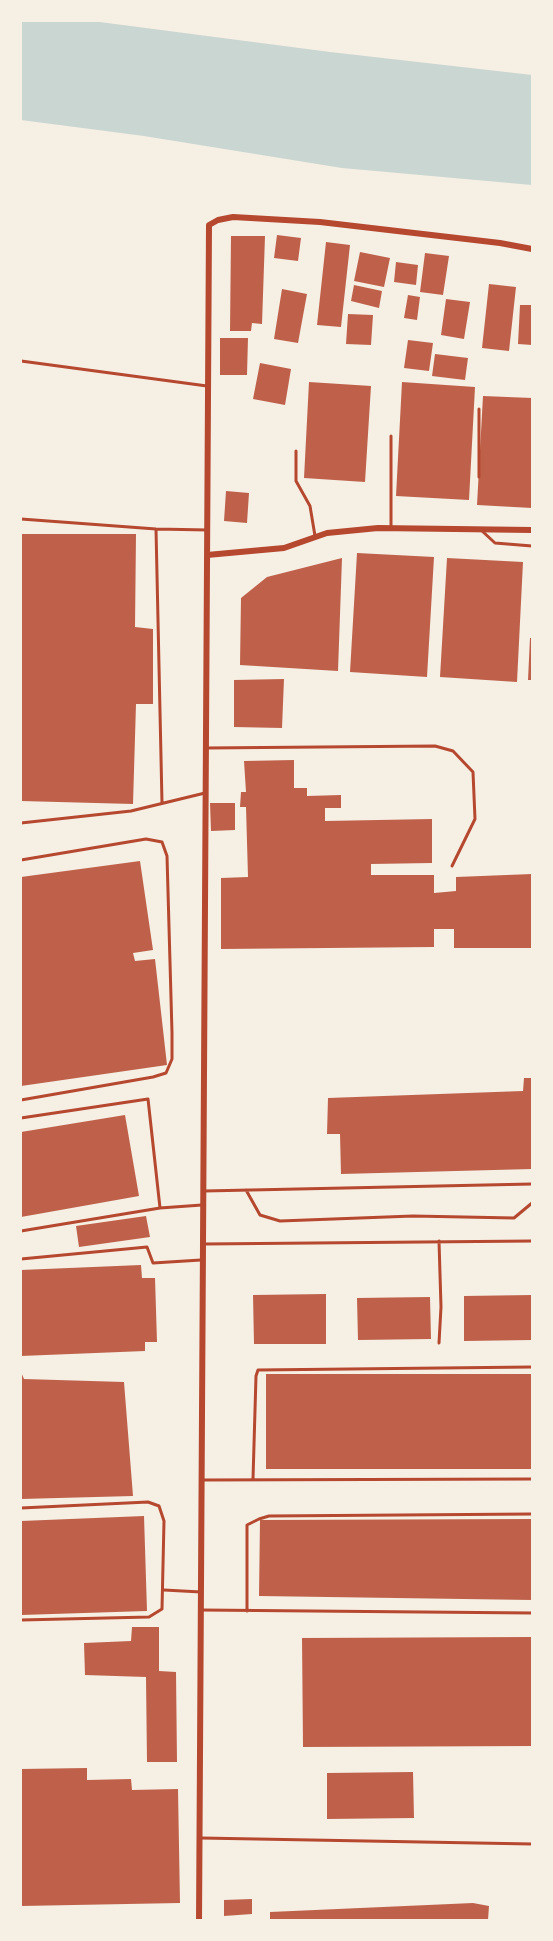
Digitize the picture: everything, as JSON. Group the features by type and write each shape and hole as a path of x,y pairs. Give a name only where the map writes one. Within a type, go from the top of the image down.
{"street":[{"path":"199,1920 209,225 218,220 233,217 320,222 500,243 532,249"},
{"path":"207,555 284,548 327,534 391,527 532,530"}],"lane":[{"path":"21,361 208,387"},
{"path":"479,409 479,477"},
{"path":"391,436 391,527"},
{"path":"296,451 296,481 310,506 315,537"},
{"path":"21,519 156,529 208,530"},
{"path":"480,528 495,543 532,546"},
{"path":"156,529 162,803"},
{"path":"206,748 435,746 453,751 473,772 475,819 452,866"},
{"path":"21,823 131,812 206,793"},
{"path":"21,860 146,839 162,842 167,856 172,1059 166,1073 153,1077 21,1100"},
{"path":"21,1118 148,1099 160,1208"},
{"path":"203,1191 532,1184"},
{"path":"246,1190 260,1215 280,1221 413,1216 514,1218 532,1203"},
{"path":"21,1231 160,1208 203,1205"},
{"path":"203,1244 532,1240"},
{"path":"439,1241 441,1307 439,1343"},
{"path":"21,1260 147,1247 153,1263 203,1260"},
{"path":"253,1479 258,1370 532,1367"},
{"path":"202,1480 532,1479"},
{"path":"21,1508 148,1503 159,1506 164,1521 162,1609 149,1617 21,1620"},
{"path":"247,1611 247,1525 259,1519 268,1516 532,1514"},
{"path":"163,1590 201,1592"},
{"path":"201,1610 532,1613"},
{"path":"199,1838 532,1845"}],"shaded area":[{"path":"21,21 92,21 532,75 532,185 342,168 144,136 21,120"}],"building":[{"path":"277,235 301,238 298,261 274,258"},
{"path":"231,236 265,236 262,324 252,323 251,331 230,331"},
{"path":"326,242 350,245 341,327 317,325"},
{"path":"360,252 390,258 384,287 354,281"},
{"path":"425,253 449,256 443,295 420,292"},
{"path":"396,262 418,265 416,285 394,282"},
{"path":"489,284 516,287 509,351 482,348"},
{"path":"354,285 382,291 379,308 351,301"},
{"path":"282,289 307,294 298,343 274,339"},
{"path":"408,295 420,297 417,320 404,318"},
{"path":"446,299 470,302 464,339 441,335"},
{"path":"520,305 532,305 532,345 518,344"},
{"path":"348,314 373,315 371,345 346,344"},
{"path":"220,338 248,338 247,375 220,375"},
{"path":"408,340 433,343 429,371 404,368"},
{"path":"435,354 468,358 465,380 432,376"},
{"path":"260,363 291,369 285,405 253,399"},
{"path":"309,382 371,386 365,482 304,478"},
{"path":"402,382 475,387 469,500 396,496"},
{"path":"483,396 532,398 532,508 477,505"},
{"path":"226,491 249,493 247,523 224,521"},
{"path":"21,534 136,534 135,627 153,629 153,704 136,704 133,804 21,801"},
{"path":"357,553 434,557 427,677 350,672"},
{"path":"342,558 338,671 240,665 241,598 267,577"},
{"path":"447,558 523,562 517,682 440,677"},
{"path":"530,638 532,638 532,680 528,680"},
{"path":"284,679 282,728 234,727 234,680"},
{"path":"294,760 294,788 307,788 307,796 341,795 341,808 325,808 325,821 432,819 432,863 371,864 371,875 434,875 434,893 456,891 456,877 532,874 532,948 454,948 454,929 434,929 434,947 221,949 221,878 248,877 246,807 240,807 241,792 246,792 244,761"},
{"path":"210,803 235,803 235,830 211,831"},
{"path":"140,861 153,950 133,953 135,961 155,959 167,1065 21,1086 21,877"},
{"path":"524,1078 532,1078 532,1169 341,1174 340,1134 327,1134 328,1098 523,1091"},
{"path":"125,1115 139,1196 21,1217 21,1132"},
{"path":"146,1216 150,1237 79,1247 76,1226"},
{"path":"141,1265 142,1278 155,1278 157,1342 145,1342 145,1351 21,1356 21,1270"},
{"path":"326,1294 326,1344 254,1344 253,1295"},
{"path":"532,1295 532,1340 464,1341 464,1296"},
{"path":"430,1297 431,1339 358,1340 357,1298"},
{"path":"21,1372 24,1379 124,1382 133,1496 21,1499"},
{"path":"266,1374 532,1374 532,1469 266,1469"},
{"path":"144,1516 147,1611 21,1615 21,1521"},
{"path":"532,1519 532,1600 259,1596 260,1520"},
{"path":"132,1627 159,1627 159,1671 176,1672 177,1762 147,1762 146,1677 85,1675 84,1643 131,1641"},
{"path":"532,1637 532,1746 303,1747 302,1638"},
{"path":"87,1768 87,1780 131,1779 132,1790 178,1789 180,1903 21,1906 21,1769"},
{"path":"413,1772 414,1818 327,1819 327,1773"},
{"path":"252,1899 252,1914 224,1916 224,1900"},
{"path":"473,1903 489,1906 488,1920 270,1920 270,1912"}]}
